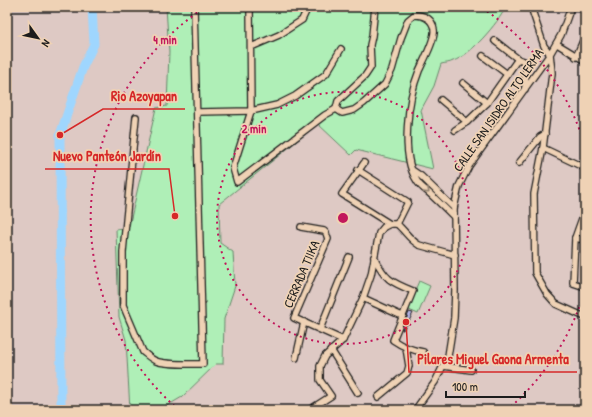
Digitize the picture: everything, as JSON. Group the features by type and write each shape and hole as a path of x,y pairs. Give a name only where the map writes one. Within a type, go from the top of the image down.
{"street":[{"path":"136,117 123,252 123,305 143,352 148,356 155,361 203,364 194,7"},
{"path":"250,7 251,111 233,168 237,182 336,109 338,101 365,76 371,67 370,45 375,7"},
{"path":"250,47 279,35 302,20 308,7"},
{"path":"531,7 544,46 550,54 552,73 543,148 534,194 535,272 547,294 556,304 585,317"},
{"name":"CALLE SAN ISIDRO ALTO LERMA","path":"415,410 435,382 448,356 454,318 454,208 459,186 469,166 557,44 571,7"},
{"path":"336,109 342,113 354,110 374,96 386,84 408,20 414,15 423,15 431,21 434,30 433,35 418,74 406,137 412,170 417,182 454,217"},
{"path":"576,57 585,36"},
{"path":"495,41 518,59 524,61 526,65 525,90"},
{"path":"557,44 576,57 585,61"},
{"path":"197,112 251,111 277,104 295,96 326,74 342,49"},
{"path":"483,56 507,74"},
{"path":"455,130 487,103 518,59"},
{"path":"463,83 487,103"},
{"path":"441,100 466,122"},
{"path":"519,163 540,137 545,134"},
{"path":"543,148 585,168"},
{"path":"364,163 342,194 390,224"},
{"path":"358,170 408,202 397,224"},
{"path":"412,170 421,176 454,208"},
{"path":"585,210 574,238 573,283 585,288"},
{"path":"309,410 331,396 320,380 320,366 330,350 343,340 371,275 379,233 384,227 390,224 397,224 419,245 455,255"},
{"name":"CERRADA TIIKA","path":"302,227 324,231 328,239 294,318 304,322"},
{"path":"574,238 585,240"},
{"path":"374,256 383,274 388,279 393,283 412,291 393,340 406,348 423,352"},
{"path":"320,329 349,257"},
{"path":"362,298 402,316"},
{"path":"296,358 304,322 343,340"},
{"path":"378,397 407,373 409,366 406,348"},
{"path":"330,350 358,393"},
{"path":"443,366 471,370"}],"green space":[{"path":"166,7 506,7 490,30 475,46 460,58 441,64 434,86 421,110 433,169 356,150 351,155 318,124 219,204 220,243 233,252 235,286 224,319 223,364 216,364 182,397 160,410 130,410 126,340 119,317 116,229 129,227 156,108 167,106 169,52"},
{"path":"419,281 430,286 418,314 407,309"}],"building":[{"path":"409,312 413,313 407,325 402,330"}],"waterway":[{"path":"61,410 60,135 83,67 94,44 92,7"}],"place":[{"name":"Rio Azoyapan","path":"60,135"},
{"name":"Nuevo Panteón Jardín","path":"175,216"},
{"name":"Pilares Miguel Gaona Armenta","path":"406,322"}]}
